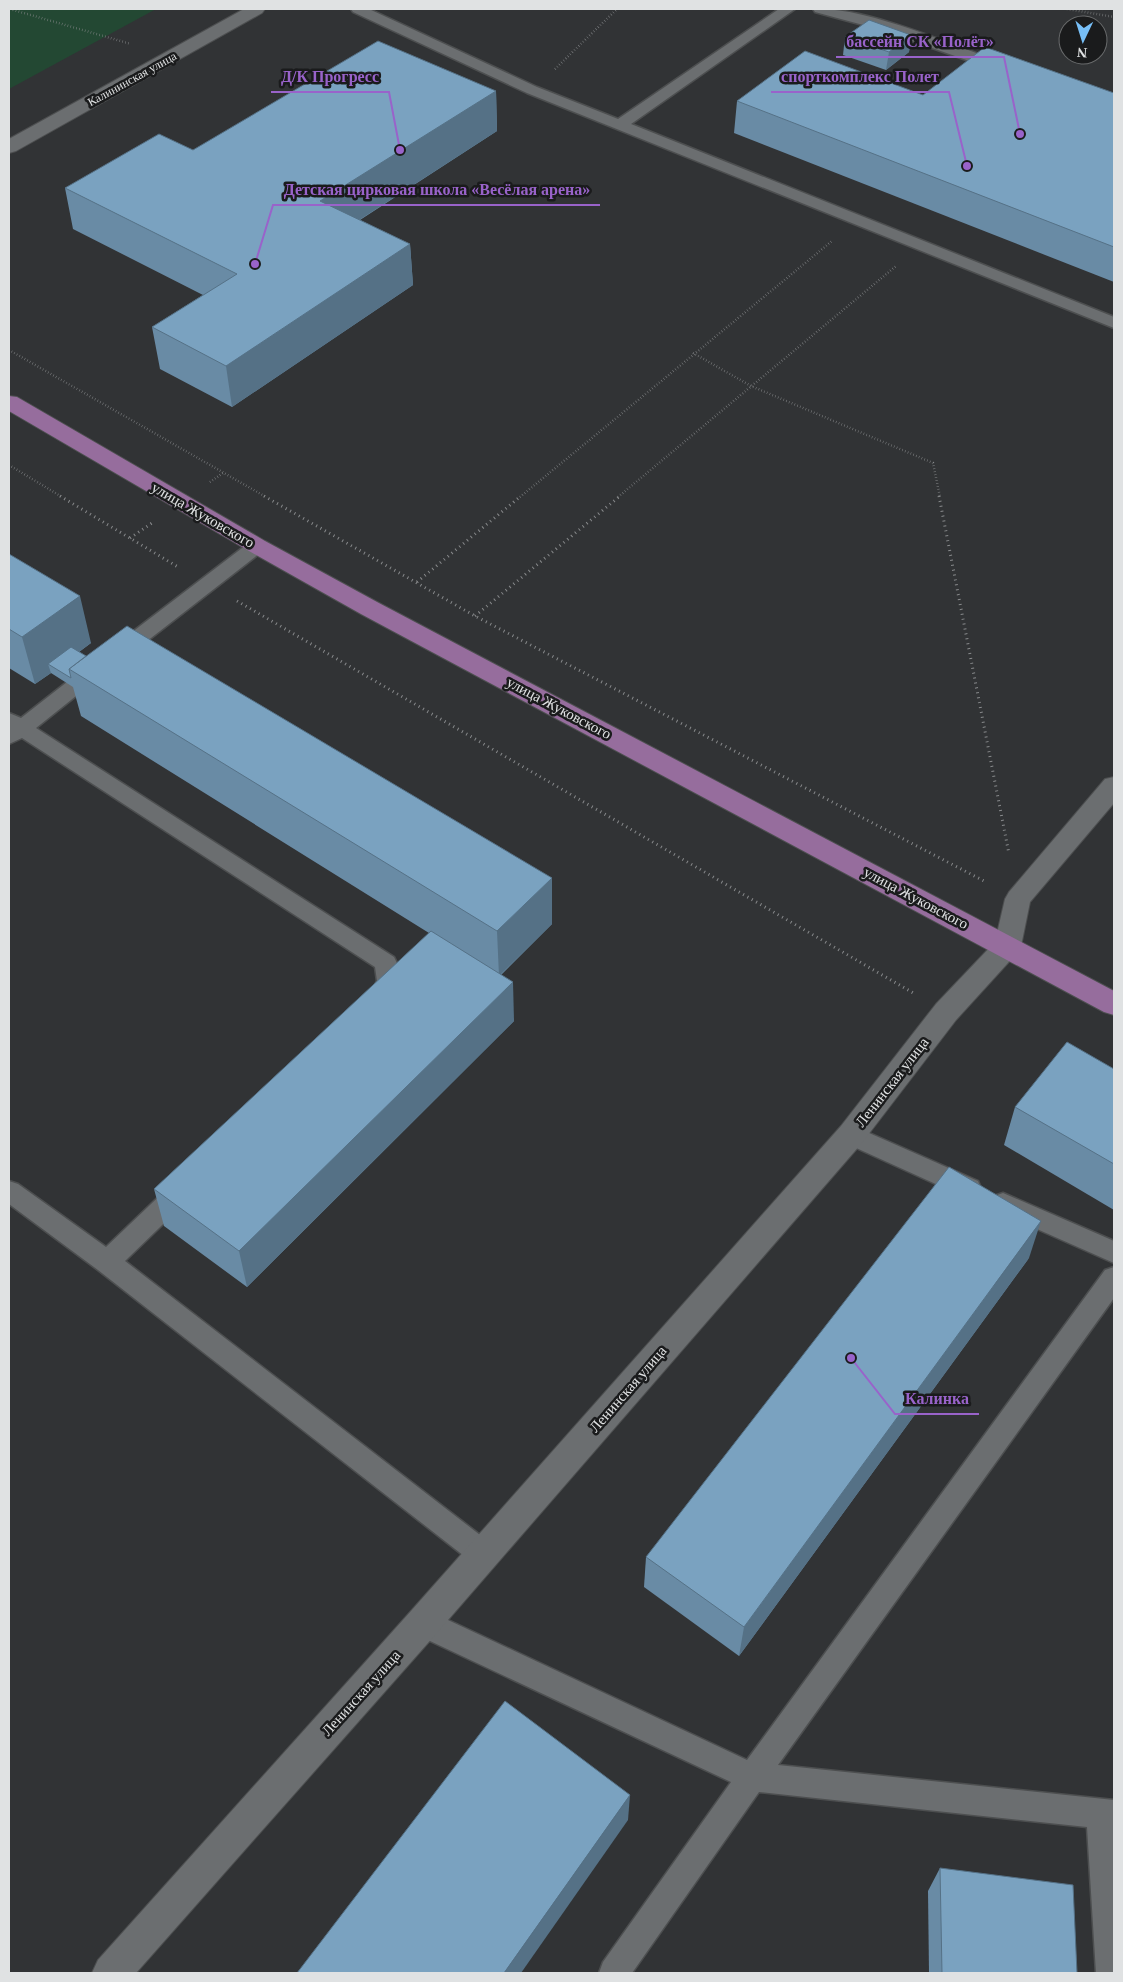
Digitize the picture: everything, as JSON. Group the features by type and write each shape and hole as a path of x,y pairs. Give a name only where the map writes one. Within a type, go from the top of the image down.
{"main road":[{"name":"Калининская улица","path":"9,147 256,9"},
{"name":"улица Жуковского","path":"9,402 257,546 1114,1004"},
{"path":"1008,946 1018,898 1114,786"},
{"name":"Ленинская улица","path":"111,1973 423,1623 851,1135 946,1012 1008,946"}],"lane":[{"path":"358,9 532,90 1114,323"},
{"path":"620,125 788,9"},
{"path":"820,9 884,26 1013,72"},
{"path":"103,664 257,546"},
{"path":"74,687 13,729 386,963 388,981 380,998 366,1012"},
{"path":"851,1135 1114,1252"},
{"path":"107,1262 198,1174"},
{"path":"9,1191 107,1262 483,1554"},
{"path":"614,1973 752,1778 1114,1278"},
{"path":"423,1623 752,1778 1108,1815 1111,1973"}],"path":[{"path":"10,9 173,56"},
{"path":"532,90 617,9"},
{"path":"1067,9 1114,17"},
{"path":"417,582 693,353 857,221"},
{"path":"475,616 920,246"},
{"path":"9,350 475,616 1018,898"},
{"path":"693,353 751,386 933,463 1018,898"},
{"path":"9,465 208,585 946,1012"}],"green space":[{"path":"9,9 156,9 9,89"}],"building":[{"path":"869,20 911,35 889,52 845,37"},
{"path":"378,41 496,91 320,201 410,244 226,366 152,327 237,274 65,188 159,134 193,150"},
{"path":"985,47 1114,93 1114,247 737,101 805,51 923,95"},
{"path":"9,554 80,596 22,637 9,629"},
{"path":"127,626 552,878 497,931 69,669"},
{"path":"71,647 86,656 69,669 71,678 48,664"},
{"path":"431,931 513,982 239,1251 154,1189"},
{"path":"1067,1042 1114,1069 1114,1164 1015,1107"},
{"path":"949,1167 1041,1221 744,1627 646,1557"},
{"path":"505,1701 630,1795 504,1973 297,1973"},
{"path":"940,1868 1073,1885 1077,1973 942,1973"}],"place":[{"name":"бассейн СК «Полёт»","path":"1020,134"},
{"name":"Д/К Прогресс","path":"400,150"},
{"name":"спорткомплекс Полет","path":"967,166"},
{"name":"Детская цирковая школа «Весёлая арена»","path":"255,264"},
{"name":"Калинка","path":"851,1358"}]}
